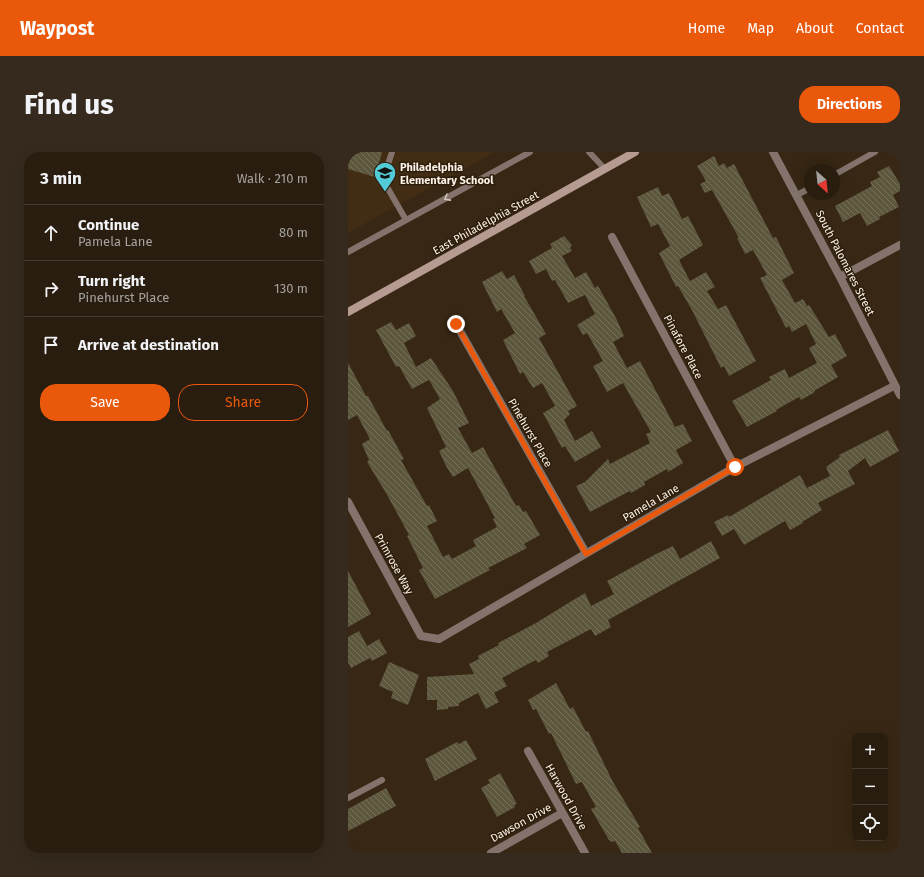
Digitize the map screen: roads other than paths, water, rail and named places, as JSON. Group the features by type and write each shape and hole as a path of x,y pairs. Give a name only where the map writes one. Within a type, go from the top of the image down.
{"street":[{"name":"East Philadelphia Street","path":"348,312 635,152"},
{"name":"South Palomares Street","path":"774,152 900,395"},
{"name":"Pinafore Place","path":"612,237 735,467"},
{"path":"840,277 900,245"},
{"name":"Pinehurst Place","path":"456,324 586,554"},
{"name":"Pamela Lane","path":"421,636 439,639 735,467 894,386"},
{"name":"Primrose Way","path":"348,502 421,636"},
{"name":"Harwood Drive","path":"528,751 585,853"},
{"name":"Dawson Drive","path":"491,853 562,813"}],"lane":[{"path":"392,152 383,180 406,220"},
{"path":"348,252 530,152"},
{"path":"589,152 605,169"},
{"path":"840,171 875,152"},
{"path":"797,195 804,191"},
{"path":"348,798 382,780"}],"place":[{"name":"Philadelphia Elementary School","path":"385,192"}]}
